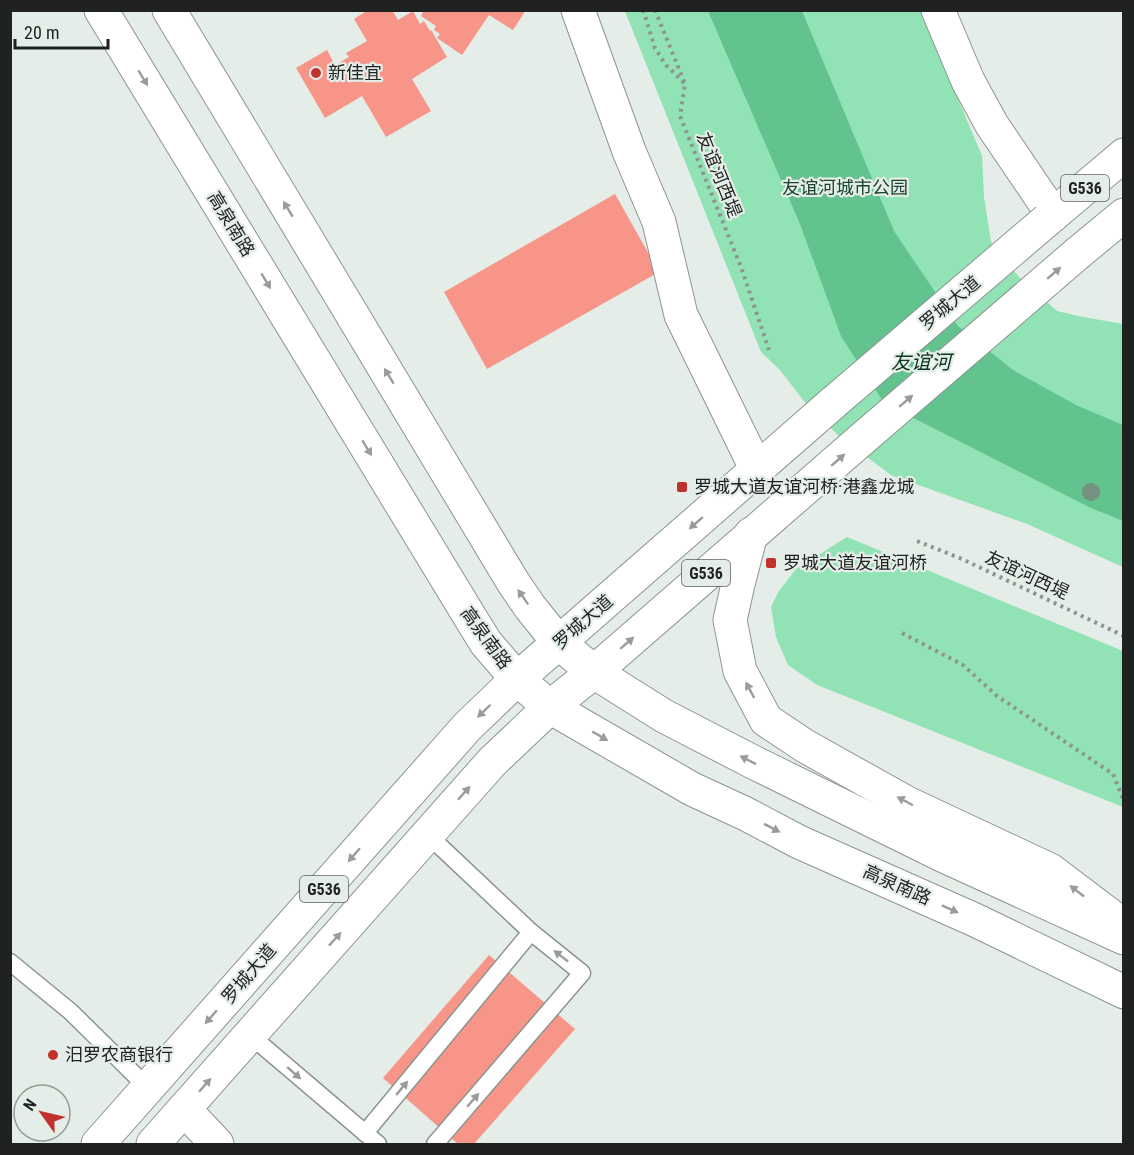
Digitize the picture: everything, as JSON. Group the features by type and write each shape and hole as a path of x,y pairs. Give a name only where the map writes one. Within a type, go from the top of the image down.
{"main road":[{"name":"高泉南路","path":"101,10 486,643 517,679 550,707 692,789 799,842 975,920 1124,992"},
{"path":"169,10 513,582 530,608 559,643 594,672 664,716 942,855 1124,938"},
{"path":"578,10 629,151 659,222 681,315 756,470"},
{"path":"938,10 968,81 992,125 1050,218"},
{"name":"罗城大道","path":"98,1144 467,727 517,679 834,402 1124,155"},
{"name":"G536","path":"153,1144 492,762 550,707 594,672 1124,214"},
{"path":"751,534 730,620 740,671 766,720 805,746 907,803 1050,870 1124,926"},
{"path":"184,1109 217,1144"}],"lane":[{"path":"427,834 531,932 582,973 435,1144"},
{"path":"365,1133 531,932"},
{"path":"10,962 71,1012 148,1088"},
{"path":"250,1035 378,1144"}],"path":[{"path":"642,10 655,48 666,65 685,84"},
{"path":"655,10 685,84"},
{"name":"友谊河西堤","path":"685,84 680,116 741,267 769,350"},
{"name":"友谊河西堤","path":"917,541 962,559 1124,636"},
{"path":"902,633 963,665 997,696 1113,774 1124,801"}],"green space":[{"name":"友谊河城市公园","path":"625,11 921,11 982,156 984,197 991,242 1018,276 1057,311 1123,324 1123,567 1027,524 891,475 839,436 807,405 780,370 761,352"},
{"path":"847,537 1123,651 1123,807 817,685 788,665 776,637 771,607 779,591 796,569"}],"water":[{"name":"友谊河","path":"708,11 802,11 894,231 958,326 1013,370 1076,405 1123,425 1123,521 1091,508 884,403 841,336 800,224"}],"building":[{"path":"368,10 392,10 398,20 413,11 420,24 424,21 431,30 447,57 412,79 431,111 386,137 362,96 325,118 296,68 327,50 335,65 349,57 346,53 367,41 354,19"},
{"path":"424,10 526,10 513,30 489,15 462,55 437,38 440,34 434,30 436,26 421,16"},
{"path":"615,194 659,272 487,369 444,292"},
{"path":"489,955 575,1029 474,1144 458,1144 383,1078"}],"place":[{"name":"新佳宜","path":"316,73"},
{"name":"罗城大道友谊河桥·港鑫龙城","path":"682,487"},
{"name":"罗城大道友谊河桥","path":"771,563"},
{"name":"汨罗农商银行","path":"53,1055"}]}
